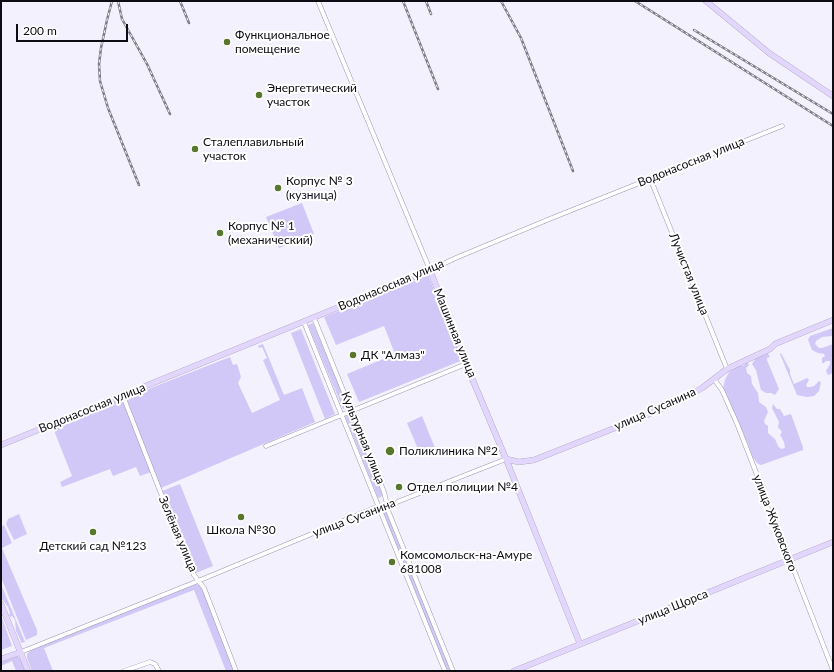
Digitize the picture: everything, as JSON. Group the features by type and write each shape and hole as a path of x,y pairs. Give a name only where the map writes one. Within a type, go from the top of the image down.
{"street":[{"name":"Машинная улица","path":"318,1 430,270 466,364 506,459 580,644"},
{"path":"706,1 769,54 833,96"},
{"name":"Водонасосная улица","path":"1,445 314,318 650,178 782,126"},
{"name":"Лучистая улица","path":"650,178 727,369"},
{"name":"Культурная улица","path":"314,318 384,492 388,513 453,671"},
{"name":"улица Сусанина","path":"1,659 198,581 379,506 387,506 506,459 519,462 534,460 677,402 702,388 727,369 770,349 776,344 833,320"},
{"name":"Культурная улица","path":"304,322 445,671"},
{"path":"266,446 466,364"},
{"name":"улица Жуковского","path":"714,379 722,390 738,426 757,475 764,499 790,560 833,670"},
{"name":"Зелёная улица","path":"123,396 194,575 204,588 236,671"},
{"name":"улица Щорса","path":"514,671 833,542"},
{"path":"1,604 28,671"},
{"path":"124,671 150,662 154,662 159,671"}],"shaded area":[{"path":"302,203 314,234 279,248 266,217"},
{"path":"428,275 463,360 359,402 347,374 395,354 384,326 336,345 324,317"},
{"path":"313,323 348,407 343,409 308,325"},
{"path":"833,328 833,336 822,337 816,341 815,344 819,348 822,348 833,344 833,373 828,375 826,371 830,361 822,363 822,358 825,356 824,354 812,350 808,340 810,336"},
{"path":"301,329 335,414 325,419 291,333"},
{"path":"263,344 284,395 302,388 315,422 161,488 126,400 128,397 230,357 233,365 237,364 241,377 238,383 252,413 280,400 263,360 267,358 262,347 259,348 258,346"},
{"path":"768,353 770,357 767,358 767,360 779,389 775,395 761,390 756,370 752,364 756,358"},
{"path":"781,353 790,370 794,384 807,378 809,380 806,385 807,387 814,386 819,381 821,382 819,391 814,396 807,397 797,395 780,354"},
{"path":"747,362 749,365 746,368 747,373 751,376 752,384 758,393 759,402 766,407 768,412 764,421 768,426 768,433 775,439 781,449 785,448 784,442 780,435 782,432 778,427 779,422 772,408 773,404 777,409 780,409 784,416 791,414 803,450 761,465 757,463 752,456 723,388 729,372 738,366 743,366"},
{"path":"121,399 124,401 151,472 140,476 136,467 113,476 110,469 62,487 60,482 72,476 53,428 55,425"},
{"path":"350,414 383,496 378,498 345,416"},
{"path":"422,416 435,448 420,454 407,423"},
{"path":"180,484 213,566 196,573 162,491"},
{"path":"382,508 385,509 451,671 447,671"},
{"path":"19,514 27,534 14,540 6,524 8,519"},
{"path":"4,525 12,543 2,548 37,630 37,635 26,640 1,577 1,527"},
{"path":"1,584 25,642 21,643 16,631 15,620 12,616 10,617 8,607 2,599"},
{"path":"196,584 202,588 234,671 226,671 194,590 44,648 53,671 32,671 27,658 27,654 31,650"},
{"path":"1,615 12,646 1,650 2,641"},
{"path":"18,656 27,671 16,671 12,661 1,666 1,661"}],"railway":[{"path":"112,1 101,48 99,64 100,81 108,108 139,185"},
{"path":"118,1 122,19 147,64 170,114"},
{"path":"180,1 189,23"},
{"path":"403,1 438,89"},
{"path":"426,1 431,14"},
{"path":"501,1 521,38 573,171"},
{"path":"635,1 833,126"},
{"path":"694,30 833,114"}],"place":[{"name":"Функциональное помещение","path":"227,42"},
{"name":"Энергетический участок","path":"259,95"},
{"name":"Сталеплавильный участок","path":"195,149"},
{"name":"Корпус № 3 (кузница)","path":"278,188"},
{"name":"Корпус № 1 (механический)","path":"220,233"},
{"name":"ДК \"Алмаз\"","path":"353,355"},
{"name":"Поликлиника №2","path":"390,451"},
{"name":"Отдел полиции №4","path":"399,487"},
{"name":"Школа №30","path":"241,517"},
{"name":"Детский сад №123","path":"93,532"},
{"name":"Комсомольск-на-Амуре 681008","path":"392,562"}]}
